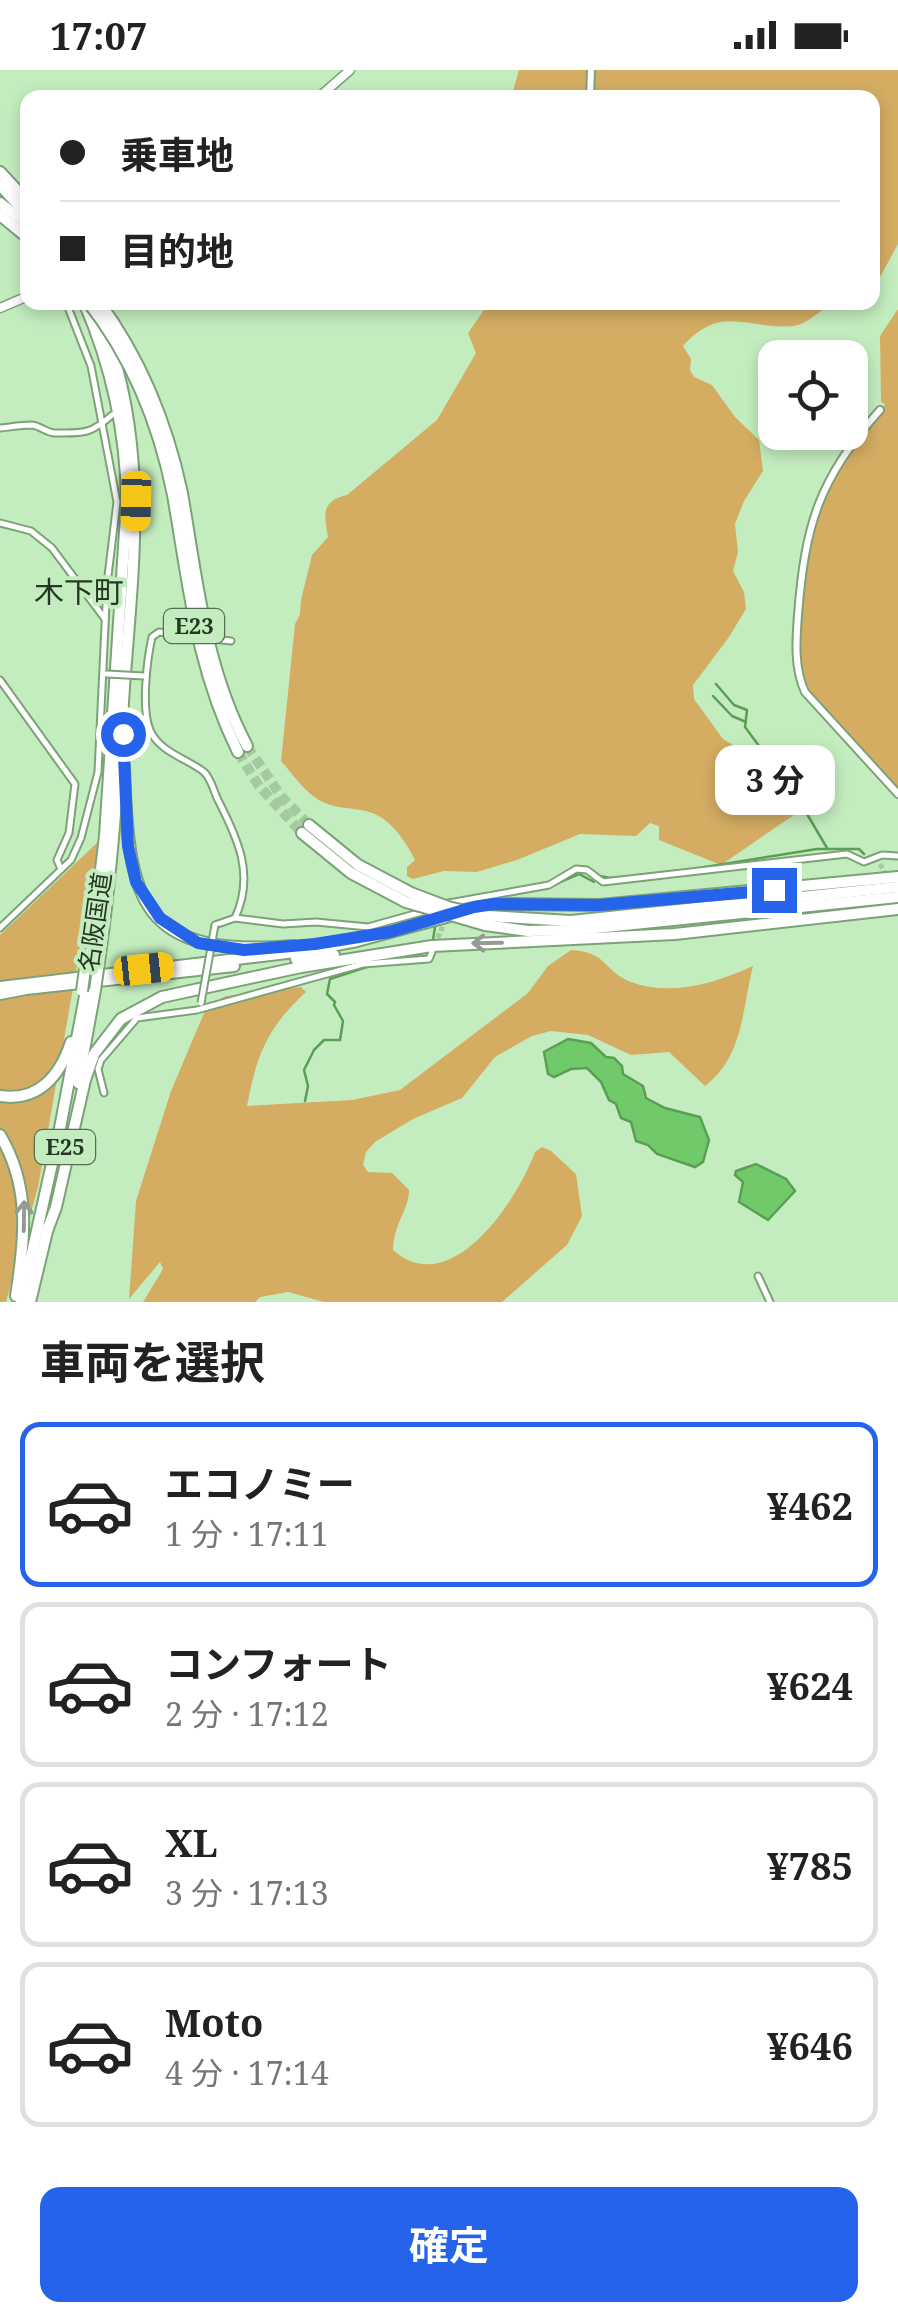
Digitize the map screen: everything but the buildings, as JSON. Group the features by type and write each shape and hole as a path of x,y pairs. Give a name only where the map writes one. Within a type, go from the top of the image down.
{"highway":[{"path":"0,172 20,193"},
{"path":"0,185 20,207"},
{"path":"0,203 20,219"},
{"path":"0,215 20,231"},
{"name":"名阪国道","path":"92,962 102,877 126,529 126,472 116,396 93,310"},
{"name":"名阪国道","path":"30,1302 47,1231 92,962 110,879 135,530 135,470 125,396 111,346 95,310"},
{"name":"E23","path":"98,310 131,351 171,448 212,660 242,749"},
{"path":"122,710 131,866 141,894 160,918 198,943 244,950 390,932"},
{"path":"305,829 408,897 528,931 574,930 898,898"},
{"path":"0,987 304,951 494,904 600,905 898,877"},
{"path":"486,921 572,921 898,887"},
{"path":"0,994 414,948 675,934 898,909"},
{"path":"47,1231 89,1067 101,1042 121,1019 148,1002 177,993 414,948"},
{"path":"0,1096 28,1095 57,1072 70,1047 87,991"},
{"name":"名阪国道","path":"18,1302 60,1128 87,991"},
{"path":"0,1135 24,1194 18,1302"}],"main road":[{"path":"327,90 350,70"}],"street":[{"path":"0,928 76,851 98,772 105,619 117,502 91,366 69,310"},
{"path":"880,410 842,454 815,511 804,559 796,645 805,692 898,794"},
{"path":"0,428 34,425 52,433 68,430 82,434 112,415"},
{"path":"0,523 31,531 52,548 105,619"},
{"path":"189,636 155,633 150,642 145,676 147,721 152,736 208,776 240,845 245,875 235,918"},
{"path":"213,639 231,641"},
{"path":"105,674 145,676"},
{"path":"0,680 76,784 69,833 57,860 62,869"},
{"path":"201,1003 215,925 235,918 368,928 452,902 549,885 576,869 587,870 603,882 847,854 870,864 898,856"},
{"path":"104,1094 98,1069 100,1060 137,1018 197,1010 362,964 429,958 432,952"},
{"path":"758,1276 770,1302"}],"shaded area":[{"path":"519,70 898,70 898,244 880,277 880,90 513,90"},
{"path":"898,309 898,788 808,690 799,642 804,581 827,494 852,450 868,450 868,430 885,404 881,402 880,336"},
{"path":"484,310 823,310 793,326 735,321 710,325 683,346 691,359 694,377 712,385 735,417 758,439 763,471 735,524 738,552 733,571 744,592 746,609 693,685 694,699 723,739 738,748 789,750 819,767 820,781 807,806 721,865 659,840 659,826 650,823 636,836 580,834 477,872 444,871 413,879 407,876 407,867 415,860 389,823 366,811 319,800 281,761 295,624 312,555 328,537 326,510 332,501 347,495 437,420 476,353 468,333"},
{"path":"99,841 38,1187 6,1302 0,1302 0,935"},
{"path":"571,950 592,954 631,982 662,988 693,986 753,966 734,1046 718,1074 705,1086 669,1052 631,1055 588,1035 551,1031 532,1036 495,1057 462,1098 413,1119 375,1142 366,1152 363,1165 368,1172 392,1173 409,1190 393,1250 415,1263 437,1263 459,1254 479,1238 514,1194 535,1152 542,1147 576,1174 582,1216 567,1245 502,1302 324,1302 288,1292 260,1297 255,1302 143,1302 163,1269 160,1262 129,1299 136,1201 171,1091 207,1006 226,996 301,987 306,992 266,1043 247,1106 352,1100 400,1090 528,993 548,966"},
{"path":"568,1039 591,1043 606,1057 614,1058 622,1066 623,1074 643,1086 646,1098 665,1108 700,1117 709,1140 703,1162 695,1167 657,1154 636,1141 631,1122 621,1118 616,1104 587,1068 571,1069 554,1077 548,1074 544,1052"},
{"path":"756,1164 786,1179 795,1191 768,1220 739,1202 743,1182 736,1171"}],"waterway":[{"path":"716,684 734,705 747,710 745,727 762,750 767,769 797,797 827,848"},
{"path":"713,696 732,716 746,722"},
{"path":"599,876 686,870 817,849 859,849 864,854"},
{"path":"546,888 579,874 594,882"},
{"path":"433,940 435,927"},
{"path":"400,959 431,951"},
{"path":"305,1101 308,1086 304,1070 314,1050 324,1040 340,1040 343,1021 327,994 330,979 373,965"}],"tunnel":[{"path":"247,746 281,796 309,825"},
{"path":"238,752 259,786 302,833"},
{"path":"880,864 888,879"},
{"path":"435,945 446,918"}],"district":[{"name":"木下町","path":"79,593"}],"route":[{"path":"123,734 128,846 136,882 160,918 198,943 244,950 315,944 390,932 494,904 600,905 774,890"}]}
